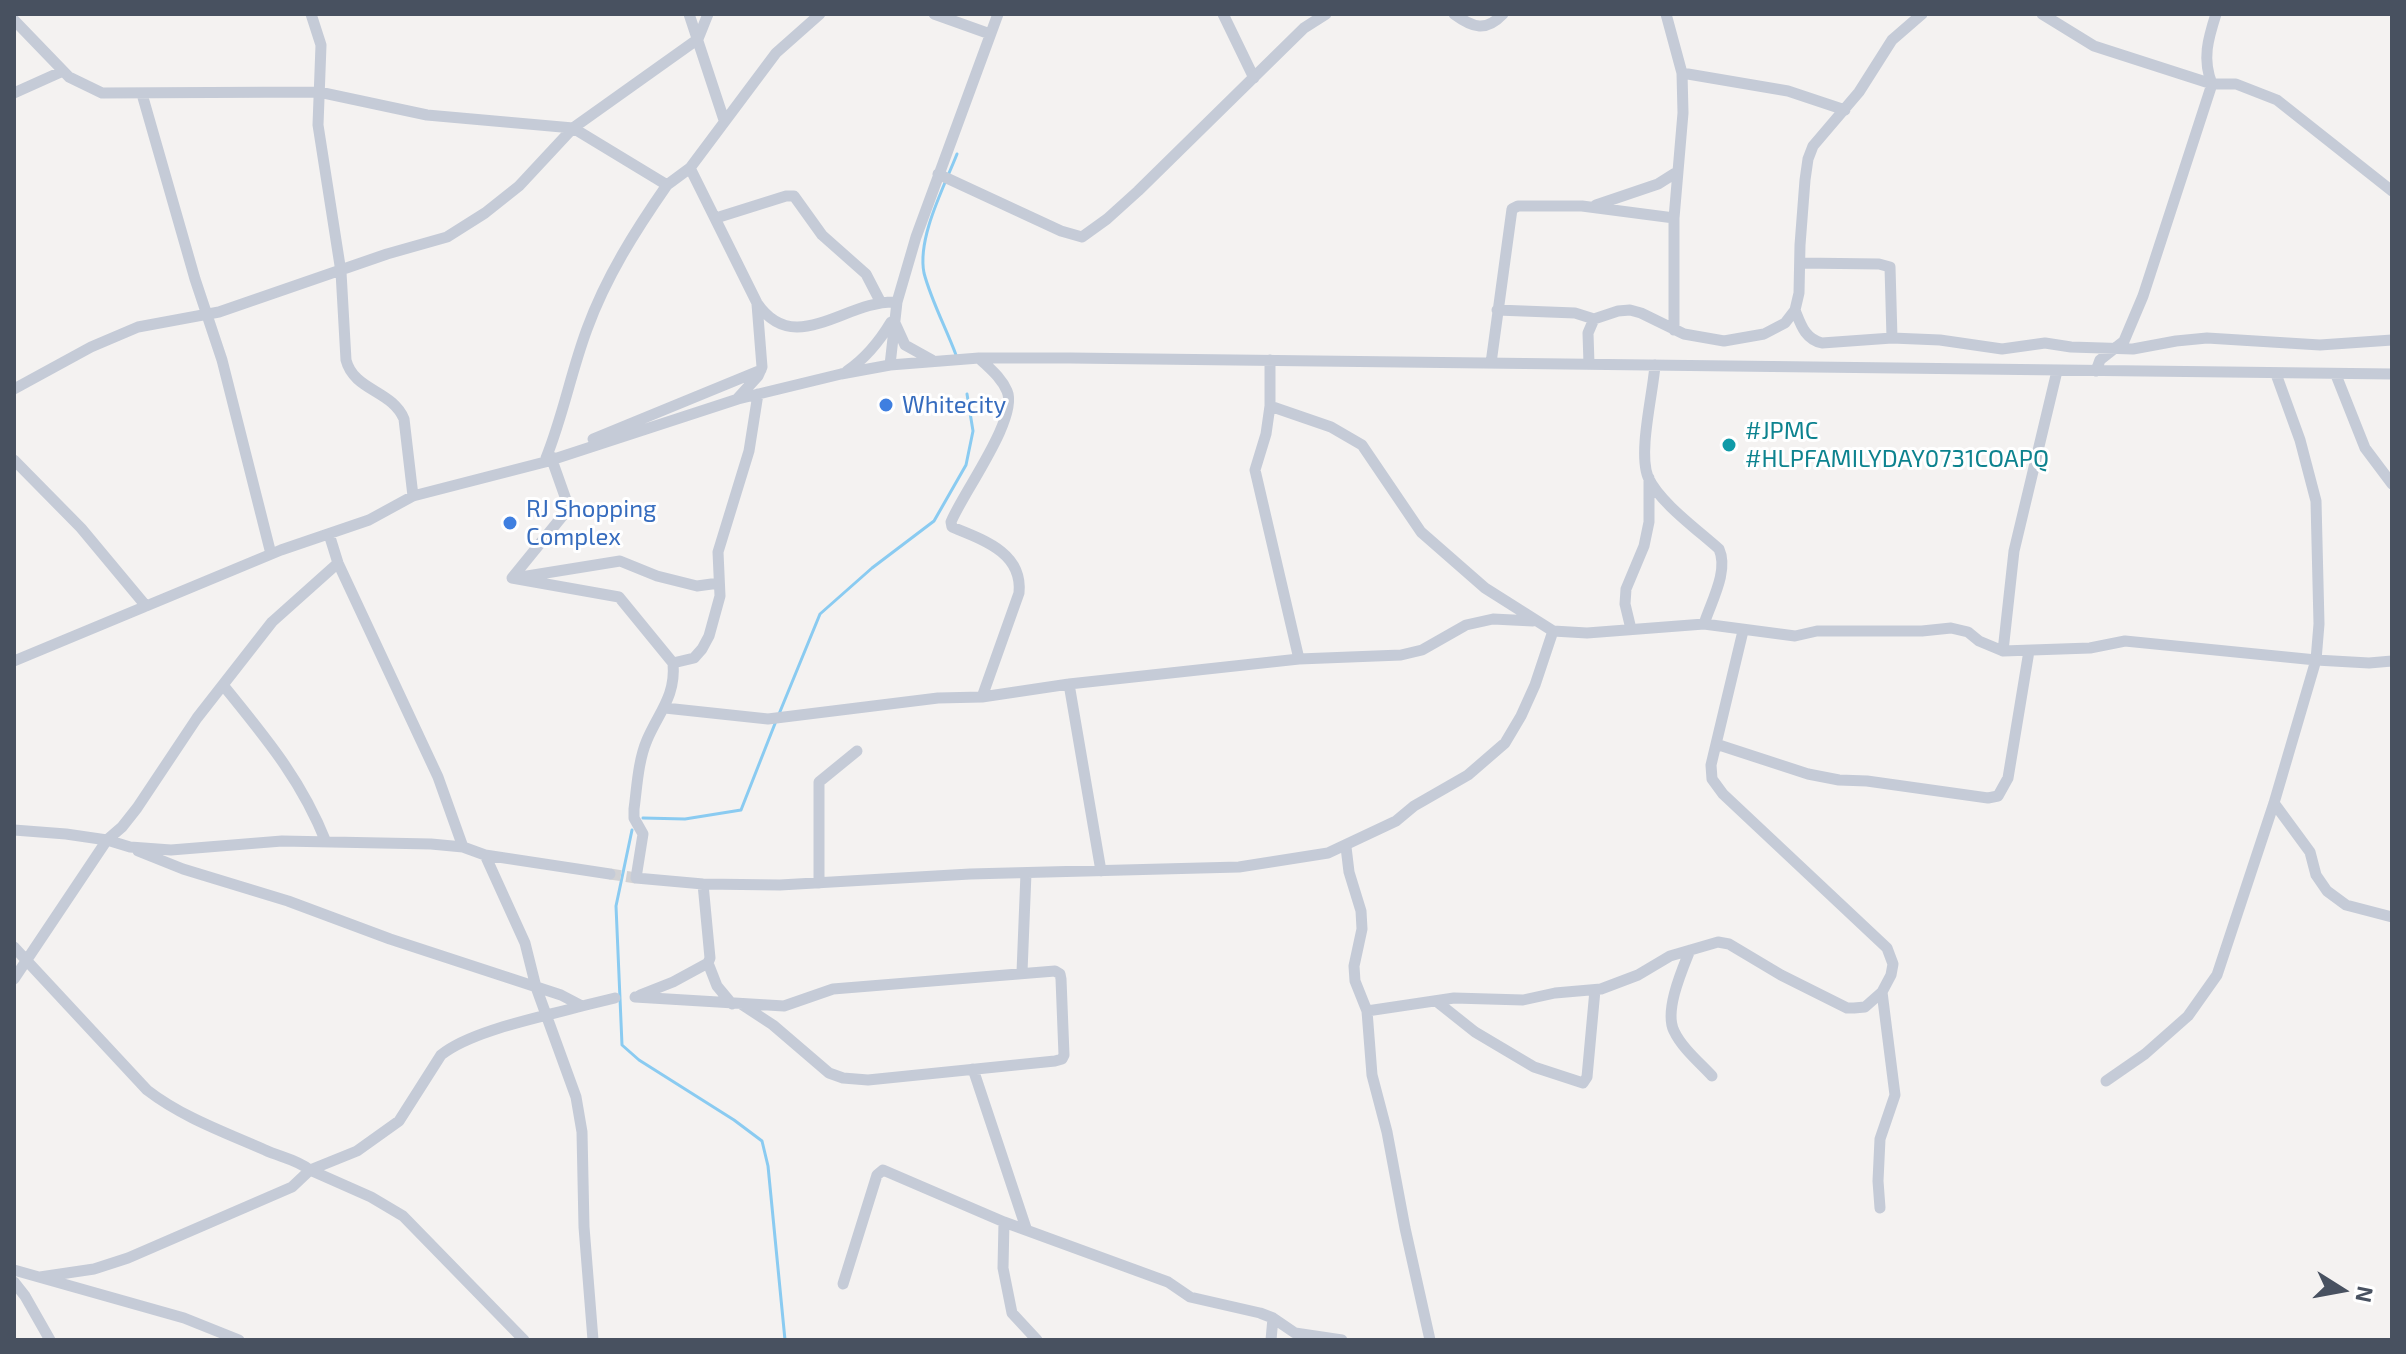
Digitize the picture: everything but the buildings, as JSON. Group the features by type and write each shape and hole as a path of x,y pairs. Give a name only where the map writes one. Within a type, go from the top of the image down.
{"street":[{"path":"311,14 321,45 318,125 341,272 348,369 371,391 391,399 399,407 404,419 413,496"},
{"path":"689,14 724,120"},
{"path":"14,389 91,347 138,327 245,305 387,254 447,237 519,186 573,128 698,39 708,14"},
{"path":"761,370 546,458 558,429 586,330 608,280 637,227 667,185 690,168 776,53 820,14"},
{"path":"934,14 990,34"},
{"path":"890,365 897,302 938,174 998,14"},
{"path":"1223,14 1254,78"},
{"path":"938,174 1061,231 1082,237 1138,191 1304,28 1326,14"},
{"path":"1454,14 1465,23 1480,28 1503,14"},
{"path":"1666,14 1682,73 1683,113 1674,218 1674,330"},
{"path":"1497,310 1575,313 1594,319 1630,310 1684,334 1724,341 1745,338 1785,323 1795,310 1799,293 1808,159 1813,146 1845,110 1892,40 1922,14"},
{"path":"2042,14 2094,46 2212,84 2236,84 2277,100 2392,191"},
{"path":"2096,371 2100,360 2124,341 2143,296 2212,84 2205,52 2216,14"},
{"path":"14,20 63,71 87,88 102,93 319,92 427,115 573,128 667,185"},
{"path":"14,93 63,71"},
{"path":"1682,73 1788,91 1845,110"},
{"path":"142,94 222,360 271,554"},
{"path":"690,168 767,318 783,326 802,328 880,301 897,302"},
{"path":"1591,207 1658,184 1677,172"},
{"path":"716,218 794,196 822,235 866,274 880,301"},
{"path":"1491,363 1512,209 1518,206 1591,207 1674,218"},
{"path":"1800,263 1879,264 1890,267 1892,338"},
{"path":"738,399 761,370 757,303"},
{"path":"1795,310 1813,341 1833,343 1892,338 1940,340 2002,349 2045,343 2071,347 2143,348 2207,338 2320,345 2392,340"},
{"path":"894,318 905,345 933,361"},
{"path":"841,374 860,362 877,345 894,318"},
{"path":"1589,364 1588,333 1594,319"},
{"path":"979,358 998,376 1010,401 986,459 951,522 952,527 1006,554 1016,565 1021,580 982,697"},
{"path":"14,661 271,554 369,520 413,496 552,460 738,399 890,365 979,358 2392,374"},
{"path":"1270,360 1270,406 1266,434 1255,470 1299,659"},
{"path":"1631,629 1625,604 1626,589 1644,546 1649,522 1649,478 1644,455 1655,365"},
{"path":"2003,651 2014,551 2057,371"},
{"path":"2106,1081 2145,1054 2188,1016 2217,975 2274,803 2316,660 2319,624 2316,501 2300,440 2276,374"},
{"path":"2336,375 2365,448 2392,484"},
{"path":"673,663 694,658 702,649 716,612 718,552 749,451 758,394"},
{"path":"1270,406 1331,427 1362,445 1421,532 1485,588 1553,631 1587,633 1704,624 1795,636 1817,631 1951,628 1968,632 1979,641 2003,651 2090,648 2125,641 2316,660 2392,661"},
{"path":"14,460 81,528 146,606"},
{"path":"512,578 569,508 552,460"},
{"path":"1649,478 1662,497 1719,549 1723,567 1704,624"},
{"path":"329,534 338,563 438,777 463,847"},
{"path":"512,578 620,561 657,576 697,586 719,583"},
{"path":"14,979 107,840 137,808 197,718 272,622 338,563"},
{"path":"512,578 619,597 673,663 672,683 665,708 646,741 641,758 634,818 643,834 636,878 703,884 819,883 1239,867 1307,858 1346,847 1396,821 1414,806 1468,775 1505,743 1535,685 1553,631"},
{"path":"665,708 768,719 1299,659 1401,655 1422,650 1466,625 1493,619 1538,621"},
{"path":"1367,1011 1454,998 1523,1000 1555,993 1595,990 1638,975 1670,956 1718,942 1729,944 1781,975 1847,1008 1865,1007 1882,992 1893,964 1887,948 1723,794 1712,779 1711,765 1743,631"},
{"path":"1716,744 1808,774 1839,780 1988,798 1998,796 2008,778 2029,651"},
{"path":"1069,684 1101,871"},
{"path":"223,685 294,777 311,804 326,842"},
{"path":"819,883 819,782 857,751"},
{"path":"2274,803 2310,852 2316,875 2327,891 2346,905 2392,917"},
{"path":"14,830 107,840 130,847 183,869 288,901 390,939 536,987 582,1006"},
{"path":"130,847 171,850 282,841 463,847 485,855 610,874"},
{"path":"1346,847 1349,872 1361,911 1362,929 1354,966 1355,981 1367,1011 1372,1075 1387,1132 1430,1340"},
{"path":"485,855 525,943 536,987 580,1111 593,1340"},
{"path":"1022,972 1026,873"},
{"path":"703,884 708,963 717,986 737,1004 773,1025 829,1073 843,1078 868,1080 1055,1061 1064,1055 1060,974 1055,971 833,989 784,1006 737,1004 635,997 673,982 708,963"},
{"path":"14,947 27,957 147,1090 166,1105 271,1153 299,1162 403,1216 524,1340"},
{"path":"1690,950 1677,985 1672,1027 1678,1039 1712,1076"},
{"path":"1436,1001 1475,1032 1534,1067 1583,1083 1587,1077 1595,990"},
{"path":"1880,1208 1880,1139 1895,1095 1882,992"},
{"path":"40,1277 94,1269 128,1258 292,1187 310,1170 357,1151 399,1121 441,1055 448,1049 546,1016 615,998"},
{"path":"973,1069 1026,1228"},
{"path":"843,1284 879,1171 890,1172 1004,1222 1168,1282 1190,1297 1273,1318 1295,1333 1342,1340"},
{"path":"1004,1222 1003,1268 1012,1313 1037,1340"},
{"path":"14,1270 184,1318 239,1340"},
{"path":"14,1282 50,1340"},
{"path":"1271,1340 1273,1318"}],"waterway":[{"path":"956,355 927,283 923,259 933,213 957,154"},
{"path":"779,714 820,614 872,568 934,521 966,465 973,431 967,394"},
{"path":"643,818 685,819 741,810 776,721"},
{"path":"632,830 616,906 622,1045 639,1060 762,1141 768,1166 785,1340"}],"tunnel":[{"path":"610,874 636,878"}],"place":[{"name":"Whitecity","path":"886,405"},
{"name":"#JPMC #HLPFAMILYDAY0731COAPQ","path":"1729,445"},
{"name":"RJ Shopping Complex","path":"510,523"}]}
